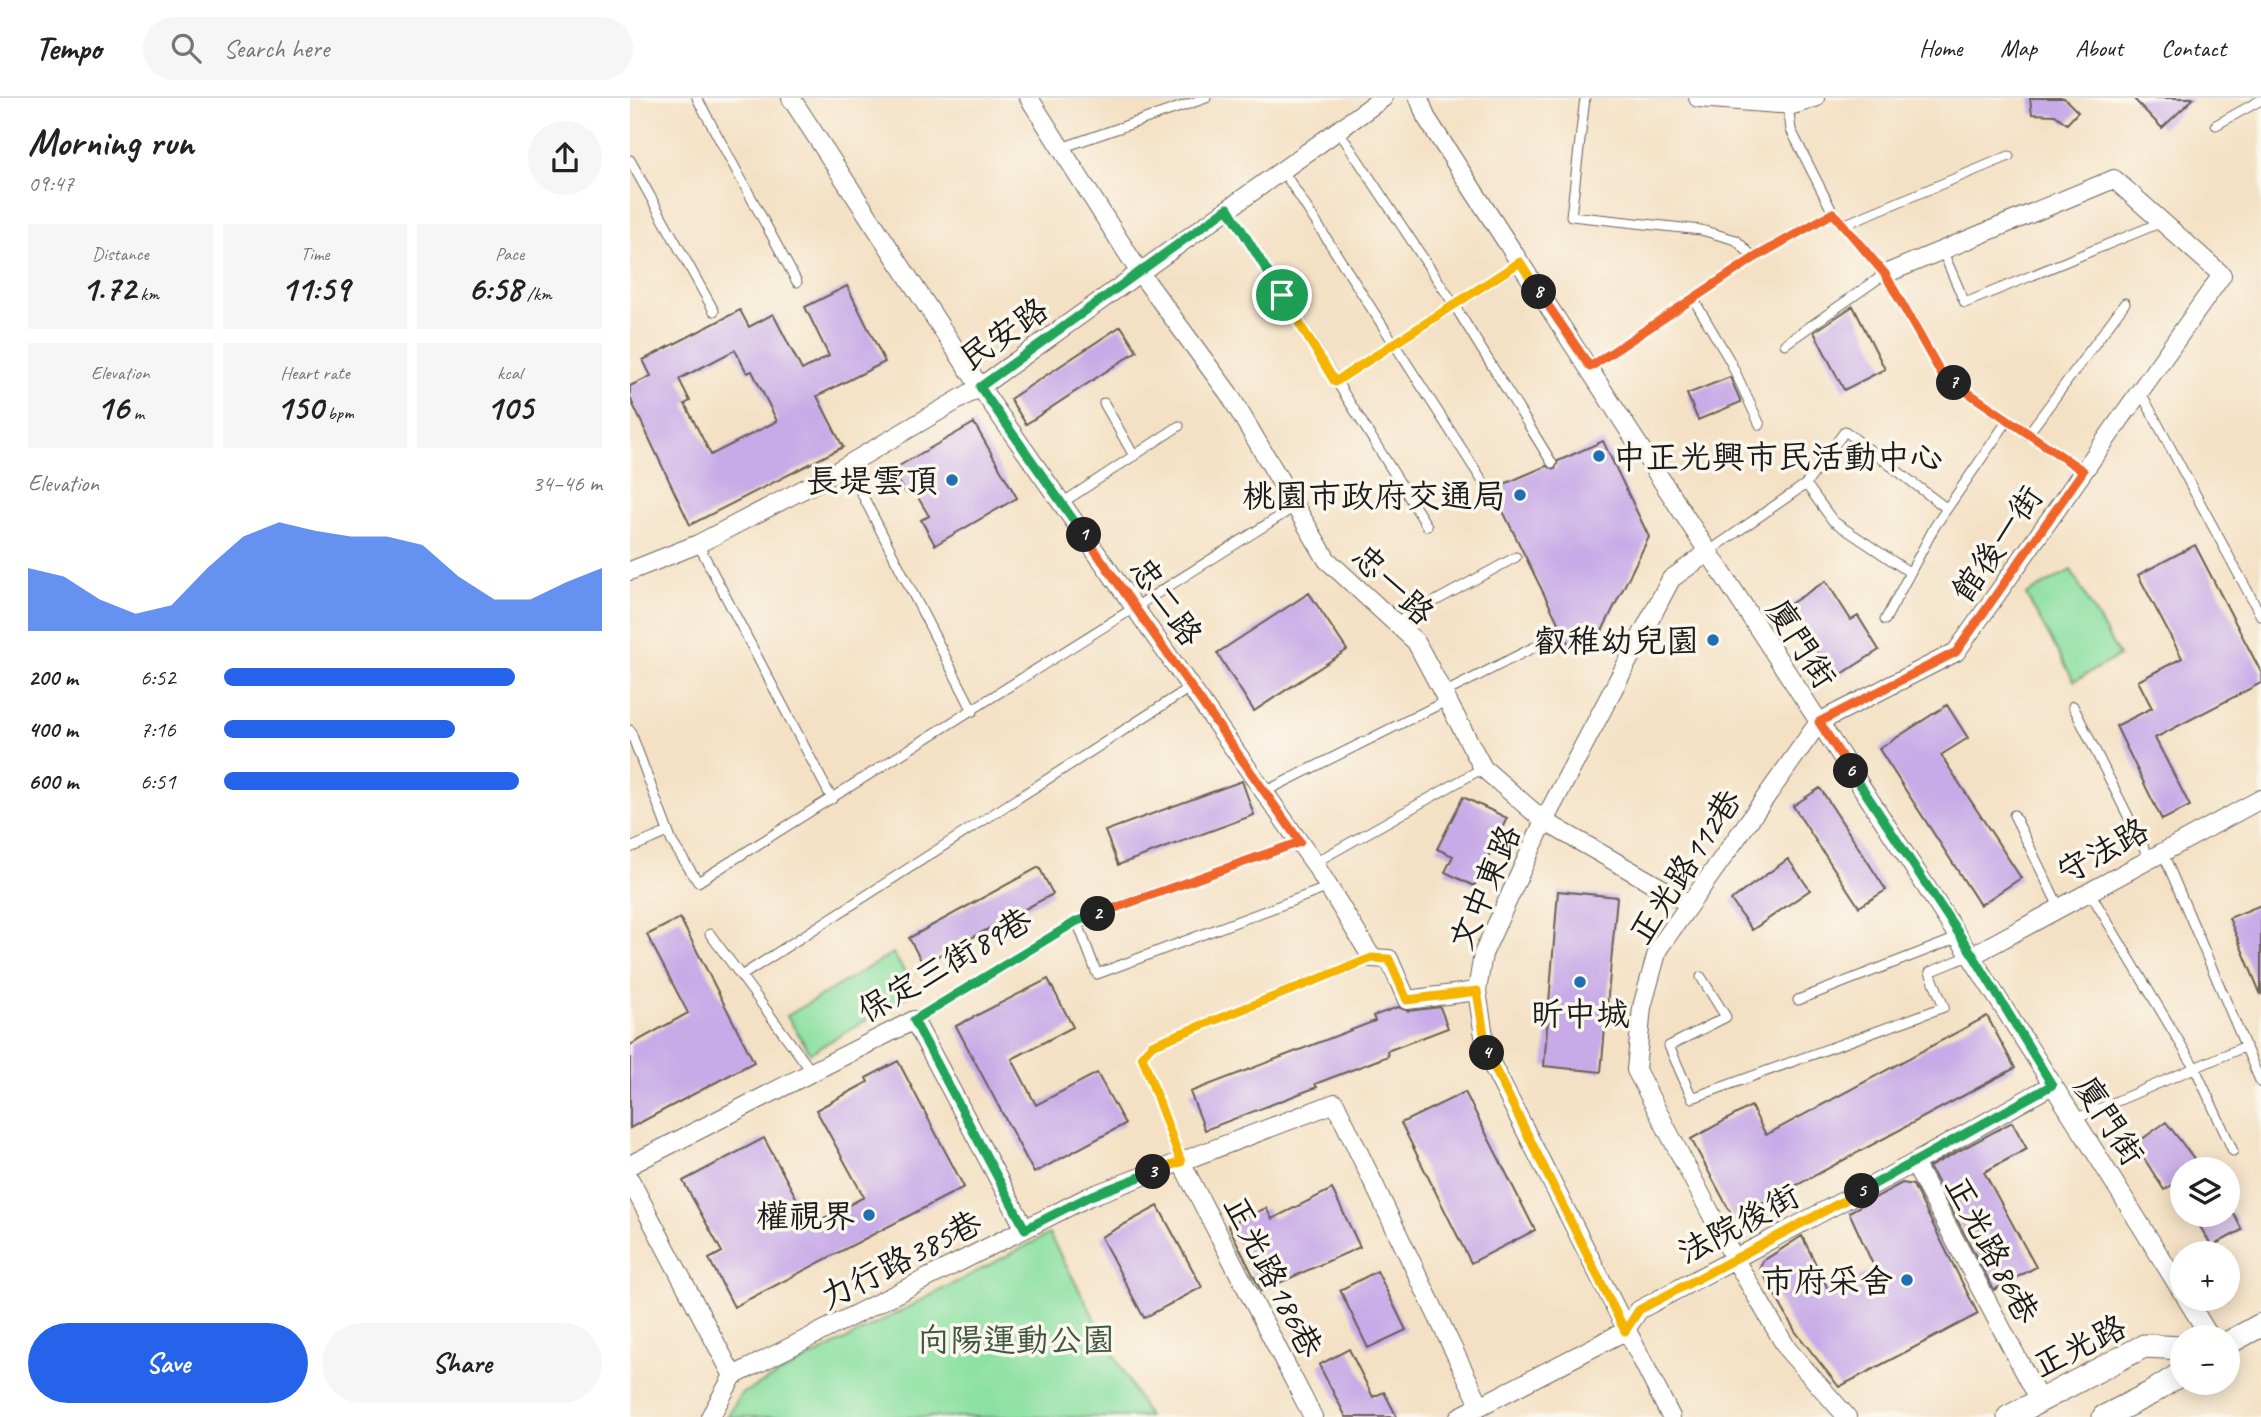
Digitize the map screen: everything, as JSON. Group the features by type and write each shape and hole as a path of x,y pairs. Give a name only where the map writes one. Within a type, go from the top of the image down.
{"street":[{"name":"忠二路","path":"791,98 980,387 1300,842 1372,958 1389,959 1407,1000 1477,991"},
{"name":"忠一路","path":"1029,98 1140,273 1229,394 1327,561 1416,642 1483,768 1544,821 1689,904"},
{"name":"民安路","path":"630,571 698,544 847,465 980,387 1383,98"},
{"name":"廈門街","path":"1419,98 1426,117 1590,367 1707,553 1973,955 2170,1273"},
{"path":"1698,98 1788,105 1815,98"},
{"path":"1885,274 2114,179 2162,222"},
{"name":"館後一街","path":"1819,722 1956,652 2222,275 2162,222"},
{"name":"文中東路","path":"1671,1417 1487,1055 1477,991 1483,954 1544,821 1671,579 1707,553"},
{"name":"正光路112巷","path":"1819,722 1658,949 1642,1007 1636,1070 1734,1258 1788,1350 1847,1417"},
{"name":"守法路","path":"1973,955 2155,854 2261,799"},
{"path":"914,1020 1025,1229"},
{"name":"保定三街89巷","path":"630,1165 914,1020"},
{"name":"法院後街","path":"1459,1417 1625,1331 1639,1310 1914,1163 2052,1085"},
{"name":"力行路385巷","path":"733,1376 1088,1197 1335,1103 1480,1405"},
{"name":"正光路186巷","path":"1181,1162 1313,1417"},
{"name":"正光路86巷","path":"1914,1163 2040,1401"},
{"path":"630,1180 733,1376 710,1417"},
{"path":"2240,1336 2261,1325"},
{"name":"正光路","path":"2009,1417 2144,1346 2170,1347"},
{"path":"2104,1417 2151,1394 2170,1381"}],"lane":[{"path":"697,98 797,282"},
{"path":"1061,148 1206,98"},
{"path":"1585,98 1571,216 1701,230 1736,240 1754,258"},
{"path":"2216,125 2261,100"},
{"path":"1788,105 1791,130 1833,213 1885,274 1942,375 2083,471"},
{"path":"1339,130 1453,303 1552,463"},
{"path":"1843,225 2008,156"},
{"path":"630,160 714,311"},
{"path":"1283,171 1397,344 1489,491"},
{"path":"1228,208 1427,526"},
{"path":"1590,367 1754,258 1833,213"},
{"path":"1942,250 1965,303 2162,222"},
{"path":"1335,382 1520,262"},
{"path":"1786,344 1885,274"},
{"path":"1694,300 1730,361 1760,425"},
{"path":"2028,434 2125,303"},
{"path":"2140,391 2261,616"},
{"path":"1104,404 1134,456"},
{"path":"1885,620 1909,572 1947,508 2008,420"},
{"path":"1062,503 1179,426"},
{"path":"1707,553 1806,484 1845,431 1947,508"},
{"path":"847,465 973,711"},
{"path":"1806,484 1833,521 1909,572"},
{"path":"630,730 668,832 698,882 1296,506"},
{"path":"698,544 832,799"},
{"path":"1397,622 1516,557"},
{"path":"1264,792 1556,636"},
{"path":"741,976 1191,687"},
{"path":"2073,706 2155,854 2261,1083"},
{"path":"1314,863 1483,768"},
{"path":"2014,815 2059,907"},
{"path":"630,848 668,832"},
{"name":"保定三街89巷","path":"914,1020 1077,921 1300,842"},
{"path":"1077,921 1097,974 1329,887"},
{"path":"2089,891 2194,1068 2233,1151"},
{"path":"710,934 812,1072"},
{"path":"1798,1000 1960,936"},
{"path":"1701,977 1726,1017 1670,1046 1692,1098 1944,1007 1930,972 1973,955"},
{"path":"1181,1162 1142,1056 1152,1045 1372,958"},
{"path":"2075,1119 2246,1046"}],"green space":[{"path":"2071,570 2119,656 2074,681 2026,595"},
{"path":"893,953 916,991 810,1053 787,1016"},
{"name":"向陽運動公園","path":"1049,1234 1148,1417 727,1417 741,1394"}],"building":[{"path":"2030,98 2064,98 2078,112 2067,124 2055,115 2032,114"},
{"path":"2133,98 2194,98 2162,128"},
{"path":"847,286 885,362 817,396 843,447 690,525 630,398 630,386 651,376 643,360 740,310 749,327 773,314 802,370 829,356 805,307","holes":["735,350 747,373 752,371 777,421 711,455 685,404 690,401 679,379"]},
{"path":"1853,306 1885,369 1844,390 1814,332"},
{"path":"1121,326 1137,351 1026,424 1010,399"},
{"path":"1730,377 1741,402 1698,420 1687,394"},
{"name":"長堤雲頂","path":"974,423 1017,498 935,545 921,520 929,516 913,489 906,493 892,470"},
{"path":"1603,441 1649,537 1600,635 1571,649 1495,495 1495,488 1546,466 1555,469 1558,461"},
{"path":"2195,545 2261,672 2261,683 2155,738 2190,806 2162,820 2116,726 2152,708 2138,681 2182,658 2138,575"},
{"path":"1826,581 1851,620 1858,616 1879,650 1834,679 1787,606"},
{"path":"1309,593 1347,650 1254,711 1217,653"},
{"path":"1947,705 1968,738 1941,755 2021,878 1980,905 1879,749"},
{"path":"1242,781 1254,815 1118,865 1105,831"},
{"path":"1820,788 1886,890 1859,907 1793,806"},
{"path":"1463,797 1507,818 1474,886 1445,872 1453,856 1437,849"},
{"path":"1788,859 1810,890 1752,930 1731,900"},
{"path":"1039,867 1053,894 923,964 909,938"},
{"name":"昕中城","path":"1558,891 1617,897 1601,1072 1544,1066"},
{"path":"2261,905 2261,995 2229,918"},
{"path":"680,918 754,1062 630,1128 630,1045 688,1013 647,935"},
{"path":"1048,979 1073,1027 1012,1059 1036,1105 1097,1073 1125,1124 1034,1173 956,1026"},
{"path":"1398,1007 1408,1011 1440,1007 1448,1028 1387,1051 1388,1056 1315,1084 1317,1087 1205,1130 1190,1092 1375,1021 1373,1016"},
{"path":"1987,1016 2015,1068 1734,1219 1691,1139 1751,1106 1766,1135"},
{"path":"898,1061 964,1187 734,1307 709,1259 722,1252 683,1181 764,1138 811,1225 864,1197 816,1110 868,1082 866,1078"},
{"path":"1465,1092 1535,1230 1471,1263 1401,1123"},
{"path":"2012,1122 2027,1149 1984,1172 2036,1267 1994,1290 1929,1167"},
{"path":"2166,1122 2193,1157 2170,1157 2170,1186 2164,1190 2135,1144"},
{"name":"市府采舍","path":"1902,1183 1913,1185 1978,1314 1839,1387 1795,1331 1760,1268 1763,1261 1802,1236 1829,1291 1875,1269 1849,1212"},
{"path":"1332,1189 1360,1247 1261,1291 1228,1225 1266,1208 1272,1219"},
{"path":"1158,1206 1202,1287 1144,1318 1101,1237"},
{"path":"2240,1226 2242,1230 2221,1241 2209,1241 2200,1227"},
{"path":"1377,1271 1406,1330 1368,1348 1340,1290"},
{"path":"1349,1349 1373,1397 1384,1392 1397,1417 1346,1417 1319,1365"}],"place":[{"name":"中正光興市民活動中心","path":"1599,456"},
{"name":"長堤雲頂","path":"952,480"},
{"name":"桃園市政府交通局","path":"1520,495"},
{"name":"叡稚幼兒園","path":"1713,640"},
{"name":"昕中城","path":"1580,982"},
{"name":"權視界","path":"869,1215"},
{"name":"市府采舍","path":"1907,1280"}],"route":[{"path":"1228,208 1282,295 1335,382 1520,262 1590,367 1754,258 1833,213 1885,274 1942,375 2083,471 1956,652 1819,722 1973,955 2052,1085 1914,1163 1639,1310 1625,1331 1487,1055 1477,991 1407,1000 1389,959 1372,958 1152,1045 1142,1056 1181,1162 1088,1197 1025,1229 914,1020 1077,921 1300,842 980,387 1228,208"}]}
